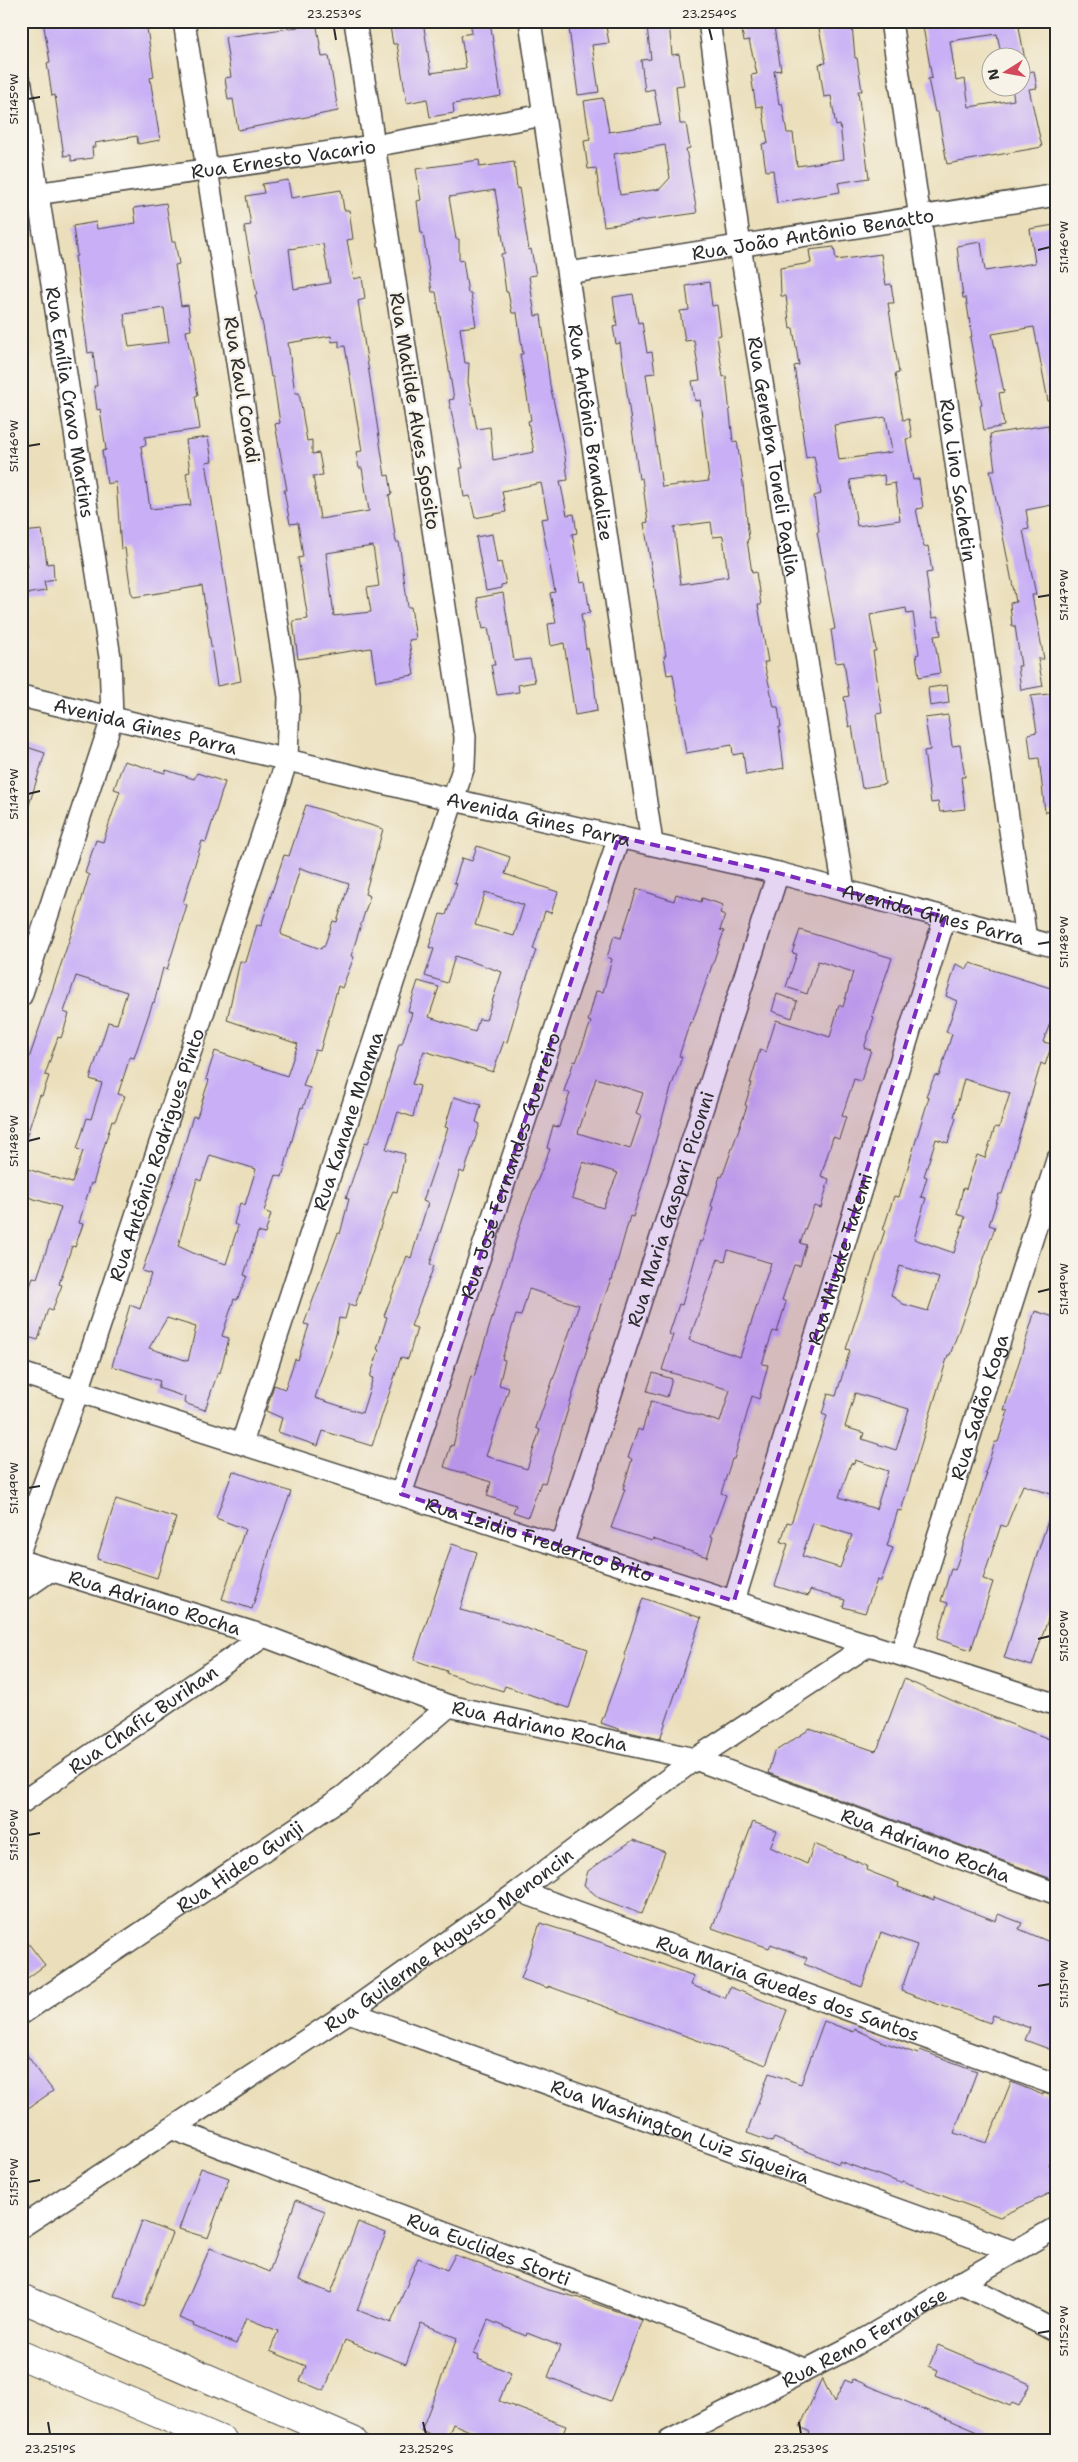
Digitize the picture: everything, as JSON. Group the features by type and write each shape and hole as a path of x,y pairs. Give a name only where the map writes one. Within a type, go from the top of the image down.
{"street":[{"name":"Rua Raul Coradi","path":"184,21 289,697 286,760"},
{"name":"Rua Matilde Alves Sposito","path":"355,21 465,737 464,766 454,800"},
{"name":"Rua Antônio Brandalize","path":"530,21 652,843"},
{"name":"Rua Genebra Toneli Paglia","path":"709,21 740,246 844,890"},
{"name":"Rua Lino Sachetin","path":"891,21 1026,939"},
{"name":"Rua Emília Cravo Martins","path":"21,86 29,195 110,657 112,719"},
{"name":"Rua Ernesto Vacario","path":"29,195 373,146 544,115"},
{"name":"Rua João Antônio Benatto","path":"568,273 919,219 1057,195"},
{"name":"Avenida Gines Parra","path":"21,696 454,800 652,843 778,873 1057,947"},
{"path":"21,996 112,719"},
{"name":"Rua Antônio Rodrigues Pinto","path":"21,1547 78,1391 286,760"},
{"name":"Rua Kanane Monma","path":"242,1443 454,800"},
{"name":"Rua José Fernandes Guerreiro","path":"402,1494 619,836"},
{"name":"Rua Maria Gaspari Piconni","path":"562,1546 778,873"},
{"name":"Rua Miyake Takemi","path":"734,1601 945,917"},
{"name":"Rua Sadão Koga","path":"901,1654 1057,1160"},
{"name":"Rua Izidio Frederico Brito","path":"21,1373 1057,1705"},
{"name":"Rua Adriano Rocha","path":"21,1560 264,1636 449,1706 695,1759 1057,1894"},
{"path":"21,1591 51,1570"},
{"name":"Rua Chafic Burihan","path":"21,1803 264,1636"},
{"name":"Rua Guilerme Augusto Menoncin","path":"21,2227 349,2012 519,1891 695,1759 870,1644"},
{"name":"Rua Hideo Gunji","path":"21,2014 344,1796 449,1706"},
{"name":"Rua Maria Guedes dos Santos","path":"519,1891 1057,2086"},
{"name":"Rua Washington Luiz Siqueira","path":"349,2012 1012,2251"},
{"name":"Rua Euclides Storti","path":"173,2129 805,2369"},
{"name":"Rua Remo Ferrarese","path":"669,2441 805,2369 849,2348 1012,2251 1057,2227"},
{"path":"960,2282 1057,2332"},
{"path":"21,2298 353,2441"},
{"path":"21,2355 223,2441"}],"highlighted area":[{"path":"619,837 778,873 945,917 734,1601 401,1494"}],"building":[{"path":"43,21 146,21 154,77 150,78 160,140 138,144 137,136 95,143 96,147 92,147 93,158 71,161 71,155 64,156 55,95 52,96 47,63 50,62"},
{"path":"298,21 316,21 322,57 329,56 338,111 238,130 233,99 228,100 225,78 231,77 225,37 298,27"},
{"path":"389,21 423,21 431,73 466,68 461,35 472,33 470,21 490,21 501,96 453,104 454,113 430,117 427,99 407,103 397,44 393,44"},
{"path":"568,21 605,21 609,43 592,45 599,92 578,95"},
{"path":"740,21 763,21 764,28 774,27 781,70 774,71 779,104 782,103 787,133 793,133 797,166 844,159 840,125 836,126 831,96 824,97 819,64 826,63 819,29 821,29 820,21 848,21 849,25 852,25 855,58 857,58 862,91 858,91 869,178 838,183 840,192 777,203 773,170 766,171 762,144 768,143 762,106 756,107 751,75 757,74 749,40 744,41"},
{"path":"922,21 1018,21 1023,48 1000,48 997,34 950,41 956,81 965,79 969,107 1014,100 1014,98 1030,98 1030,93 1042,147 947,164 938,112 935,112 928,79 932,78"},
{"path":"669,23 672,55 679,54 684,85 676,86 680,124 686,124 690,148 686,149 697,213 604,226 596,168 588,169 584,141 590,140 584,101 603,98 609,132 660,124 654,89 645,91 641,60 651,59 647,27","holes":["665,145 670,178 660,189 620,195 614,154"]},
{"path":"1034,71 1037,88 1030,89 1030,72"},
{"path":"479,160 480,167 514,162 517,189 519,188 529,250 531,249 536,275 529,276 535,316 541,315 550,385 564,449 568,480 560,481 567,515 574,514 577,533 572,534 581,582 585,581 590,613 581,614 586,649 588,648 594,681 597,711 575,715 564,643 551,646 548,624 556,623 550,593 555,592 541,519 548,518 541,483 502,491 506,512 475,518 470,496 464,497 460,468 463,468 449,400 454,399 436,292 432,292 423,233 421,233 417,201 421,200 416,169","holes":["495,190 505,253 501,254 506,292 508,292 512,313 517,313 523,354 520,354 531,420 528,421 534,452 493,460 490,427 477,429 468,382 469,363 465,363 460,328 476,326 463,260 459,261 459,239 456,239 449,197"]},
{"path":"288,180 291,198 341,190 344,210 349,210 353,239 347,240 354,279 362,277 365,299 358,301 385,476 389,475 392,494 389,495 396,542 399,542 408,607 411,607 416,639 409,640 414,675 376,681 371,648 298,659 293,621 308,619 298,558 303,557 298,523 290,524 284,490 287,490 275,424 280,423 273,377 271,377 263,326 255,295 257,295 244,226 251,225 246,196 264,193 262,184","holes":["323,244 330,283 294,289 289,249","331,336 332,342 339,341 339,347 345,346 362,451 356,452 359,468 362,468 369,511 320,519 313,476 323,475 319,453 312,454 312,440 307,441 299,393 295,393 288,343","373,546 379,586 367,588 371,612 334,616 326,553"]},
{"path":"166,203 172,242 175,242 179,264 175,265 181,306 188,305 191,330 186,331 198,395 195,396 200,429 145,437 146,445 141,446 150,509 191,505 186,473 190,472 186,440 208,437 212,461 206,462 241,681 217,686 202,586 134,597 131,592 125,548 121,549 116,482 107,484 102,451 106,450 100,409 97,410 94,386 97,386 93,352 88,353 75,256 77,256 73,226 96,222 97,229 136,223 134,208","holes":["164,308 169,342 129,347 124,314"]},
{"path":"1054,225 1057,246 1057,400 1048,401 1034,327 992,334 1004,392 999,393 1004,426 984,430 980,406 982,405 970,337 972,337 966,298 963,298 957,246 981,242 985,271 1035,263 1030,229"},
{"path":"834,247 836,260 881,254 886,285 891,284 894,303 888,303 899,373 895,374 903,420 909,419 912,438 906,439 913,480 919,479 923,508 916,509 924,547 928,546 932,572 926,573 932,618 938,617 941,635 934,636 940,673 919,677 916,655 919,654 913,613 907,614 906,608 870,615 876,651 873,651 882,713 876,714 885,784 862,788 852,726 849,727 844,697 849,696 844,662 836,663 831,630 835,629 817,532 819,532 814,496 821,494 814,456 806,458 802,430 804,429 794,366 799,365 793,328 790,329 786,296 781,296 780,268 811,263 809,250","holes":["886,417 892,452 839,460 834,425","884,475 885,485 895,483 900,520 857,526 850,480"]},
{"path":"709,282 712,306 717,305 721,335 717,336 723,377 726,376 733,442 737,441 752,573 756,572 761,605 758,605 768,662 764,662 774,707 778,707 781,727 779,727 784,768 746,775 743,753 733,755 732,745 686,753 673,674 667,675 664,656 666,656 644,523 648,522 642,478 639,479 620,343 616,344 613,327 617,326 613,297 633,294 638,323 642,322 647,353 652,352 655,373 646,374 662,487 709,481 700,400 695,401 692,381 700,380 694,340 685,341 680,311 689,310 686,286","holes":["711,522 713,537 723,536 728,577 681,584 674,527"]},
{"path":"1048,425 1057,482 1057,504 1026,510 1029,529 1023,530 1036,595 1032,595 1044,659 1038,659 1043,686 1021,690 1018,666 1021,666 1015,626 1012,626 1010,603 1016,602 990,470 995,470 990,434"},
{"path":"42,530 47,564 53,563 54,580 44,582 46,591 24,594 21,584 21,568 28,567 22,532"},
{"path":"492,534 497,563 501,562 506,584 501,585 501,588 486,591 476,537"},
{"path":"503,593 514,661 530,659 535,682 518,685 519,692 497,695 491,665 495,665 488,628 483,629 477,598"},
{"path":"947,685 949,703 930,706 928,688"},
{"path":"1057,693 1057,811 1045,812 1039,758 1031,759 1028,734 1037,732 1031,696"},
{"path":"948,715 952,746 960,745 965,777 961,777 965,809 940,812 938,802 931,803 924,751 930,750 925,718"},
{"path":"24,746 45,753 25,818 21,818 21,757"},
{"path":"124,761 165,773 166,770 194,779 197,773 225,782 206,842 202,841 183,903 187,905 167,970 163,968 154,1003 134,1058 130,1057 118,1094 125,1096 115,1121 112,1120 93,1184 91,1183 79,1223 83,1224 75,1247 72,1246 59,1284 62,1285 52,1311 48,1309 38,1340 21,1335 21,1315 33,1277 37,1278 61,1207 21,1195 21,1167 72,1183 83,1151 77,1149 87,1118 91,1119 102,1083 90,1079 108,1022 117,1024 127,992 76,976 64,1012 69,1014 61,1038 58,1037 45,1075 49,1076 42,1096 40,1095 25,1141 21,1141 21,1082 73,929 89,875 85,873 96,840 103,842 120,791 114,789"},
{"path":"306,805 383,829 365,894 370,896 351,956 354,957 342,988 338,986 320,1051 315,1050 303,1086 310,1088 303,1108 301,1107 282,1177 276,1175 264,1211 271,1214 265,1234 258,1232 244,1275 247,1276 237,1300 234,1299 222,1336 229,1338 220,1373 218,1372 205,1410 184,1403 185,1397 158,1388 160,1381 112,1366 130,1305 140,1309 151,1274 142,1271 175,1177 193,1116 197,1117 209,1080 206,1079 215,1051 287,1076 298,1044 227,1020 240,961 246,962 257,925 261,926 284,855 289,856","holes":["300,868 349,884 337,922 333,921 324,947 322,946 321,949 282,935 281,932","210,1155 256,1169 245,1205 240,1203 234,1224 238,1226 226,1264 178,1246 197,1179 201,1181","167,1318 196,1327 188,1361 149,1348"]},
{"path":"477,846 510,857 505,874 558,892 551,913 545,911 533,949 536,950 507,1042 504,1041 493,1072 424,1051 412,1084 420,1086 413,1117 398,1112 386,1149 405,1154 397,1192 393,1191 389,1200 355,1306 349,1304 345,1319 339,1318 336,1334 315,1398 362,1413 373,1378 370,1377 387,1317 384,1316 407,1256 411,1258 428,1203 423,1201 448,1128 445,1127 454,1097 481,1105 476,1122 480,1124 464,1173 460,1171 430,1264 434,1266 411,1326 417,1328 408,1359 401,1357 372,1446 323,1431 318,1446 278,1432 282,1418 266,1411 274,1385 285,1389 295,1359 298,1360 309,1325 304,1324 338,1233 340,1234 349,1199 346,1198 365,1142 368,1143 379,1114 399,1044 402,1044 412,1013 408,1011 418,981 439,987 429,1017 475,1032 479,1019 486,1020 502,972 455,956 447,983 425,976 434,949 429,947 440,914 446,915 457,883 454,883 462,858 472,861","holes":["485,892 524,905 514,936 475,925"]},
{"path":"637,889 674,901 676,894 701,902 702,898 723,905 720,913 725,915 720,930 724,931 679,1056 682,1057 633,1217 630,1216 612,1280 601,1304 545,1483 541,1482 528,1517 513,1512 516,1505 487,1496 491,1482 444,1467 451,1445 453,1446 471,1376 474,1377 523,1217 550,1149 547,1148 553,1126 559,1127 570,1093 564,1091 574,1061 576,1062 591,1022 588,1021 596,991 603,992 612,959 607,957 614,936 621,938","holes":["596,1078 643,1093 636,1114 641,1116 630,1149 578,1133","583,1162 618,1173 603,1208 572,1198","529,1289 579,1305 536,1428 540,1430 527,1469 486,1456 509,1388 499,1385 505,1360 502,1359 516,1315 521,1316"]},
{"path":"800,930 892,958 872,1016 874,1017 864,1048 871,1050 861,1081 854,1079 842,1116 846,1117 839,1139 833,1137 821,1176 829,1179 821,1208 814,1206 800,1243 806,1245 800,1266 794,1265 782,1300 786,1302 777,1332 773,1331 762,1364 768,1365 759,1399 752,1396 734,1459 732,1459 721,1493 726,1495 711,1536 713,1537 707,1557 653,1539 652,1541 611,1528 625,1489 623,1489 632,1459 628,1458 638,1429 642,1431 651,1401 720,1422 730,1390 662,1370 673,1335 669,1334 679,1304 682,1305 700,1241 702,1242 713,1207 711,1206 720,1176 722,1177 747,1106 745,1105 752,1083 750,1083 760,1050 766,1052 776,1020 830,1037 839,1005 843,1007 853,972 818,961 807,994 786,987 797,954 792,953","holes":["728,1250 771,1263 740,1357 689,1340 718,1259 725,1261"]},
{"path":"970,963 1057,990 1057,1005 1043,1042 1052,1044 1045,1065 1041,1063 1002,1194 999,1194 989,1225 995,1227 950,1355 948,1355 901,1511 898,1510 887,1546 893,1548 881,1581 877,1580 865,1613 843,1607 845,1600 810,1590 808,1596 775,1586 788,1544 781,1542 787,1522 791,1523 827,1416 822,1414 828,1394 836,1396 850,1350 846,1349 885,1230 883,1230 894,1196 899,1197 929,1097 926,1096 935,1075 939,1076 952,1034 946,1032 957,1001 946,996 956,964 967,969","holes":["964,1079 1010,1093 999,1128 995,1127 985,1158 977,1155 966,1189 963,1188 957,1214 965,1217 954,1253 914,1239 926,1198 921,1197 927,1177 924,1176 936,1139 948,1143 956,1118 954,1117","900,1266 939,1278 928,1311 903,1304 891,1295","855,1393 909,1409 896,1450 862,1439 864,1433 845,1427","855,1460 888,1471 876,1509 839,1497 851,1463 854,1464","813,1523 852,1535 840,1568 802,1556"]},
{"path":"777,994 797,1001 792,1018 772,1011"},
{"path":"1035,1311 1057,1318 1057,1496 1023,1485 1006,1527 1001,1525 983,1579 993,1582 971,1650 937,1639 948,1603 941,1601 951,1569 955,1570 987,1473 985,1473 995,1442 998,1442 1008,1411 1004,1410"},
{"path":"653,1373 672,1379 667,1397 647,1391"},
{"path":"233,1471 291,1492 271,1546 252,1609 222,1599 245,1529 216,1518"},
{"path":"116,1499 176,1518 157,1578 97,1559"},
{"path":"1053,1505 1057,1506 1057,1593 1032,1666 1004,1658"},
{"path":"452,1544 477,1552 460,1610 498,1619 588,1649 569,1708 505,1686 503,1691 446,1673 447,1671 414,1660"},
{"path":"643,1598 701,1618 660,1739 624,1731 601,1723 626,1655 624,1655"},
{"path":"904,1679 967,1707 1057,1742 1057,1881 768,1773 774,1752 810,1729 875,1751 878,1748"},
{"path":"753,1822 777,1831 770,1847 807,1864 814,1844 867,1866 866,1870 899,1883 898,1887 934,1900 934,1897 996,1921 998,1914 1022,1923 1019,1929 1057,1945 1057,2052 1025,2040 1030,2028 993,2015 990,2023 901,1991 917,1945 881,1932 862,1987 804,1964 807,1958 771,1944 769,1948 712,1928"},
{"path":"633,1840 665,1852 642,1914 599,1898 584,1885 588,1871"},
{"path":"540,1923 603,1943 694,1976 691,1985 725,1998 730,1987 787,2010 766,2065 548,1986 548,1988 521,1979"},
{"path":"21,1934 45,1965 21,1983"},
{"path":"824,2021 854,2032 855,2029 883,2042 918,2054 920,2050 977,2071 954,2133 987,2143 1011,2082 1043,2095 1043,2093 1057,2097 1057,2145 1049,2165 1057,2168 1057,2190 1000,2217 902,2181 901,2183 839,2161 839,2164 774,2138 772,2142 747,2133 769,2073 801,2084"},
{"path":"21,2047 53,2091 21,2113"},
{"path":"201,2168 229,2178 208,2238 179,2229"},
{"path":"296,2200 325,2211 299,2280 331,2293 358,2222 386,2233 357,2310 391,2323 418,2258 447,2270 455,2255 545,2289 579,2298 642,2320 610,2401 548,2377 560,2346 527,2333 526,2336 488,2320 474,2354 479,2356 478,2359 511,2373 499,2401 566,2426 560,2441 493,2441 453,2424 446,2441 443,2441 421,2431 457,2338 421,2323 406,2364 345,2340 324,2391 300,2381 306,2366 270,2351 278,2331 246,2318 236,2344 179,2318 210,2248 269,2272"},
{"path":"142,2221 172,2233 144,2307 114,2296"},
{"path":"938,2345 1030,2384 1019,2406 1012,2403 1010,2406 936,2375 938,2370 929,2366"},
{"path":"822,2378 834,2403 845,2380 852,2383 853,2379 998,2441 817,2441 807,2436 810,2432 800,2427"}]}
